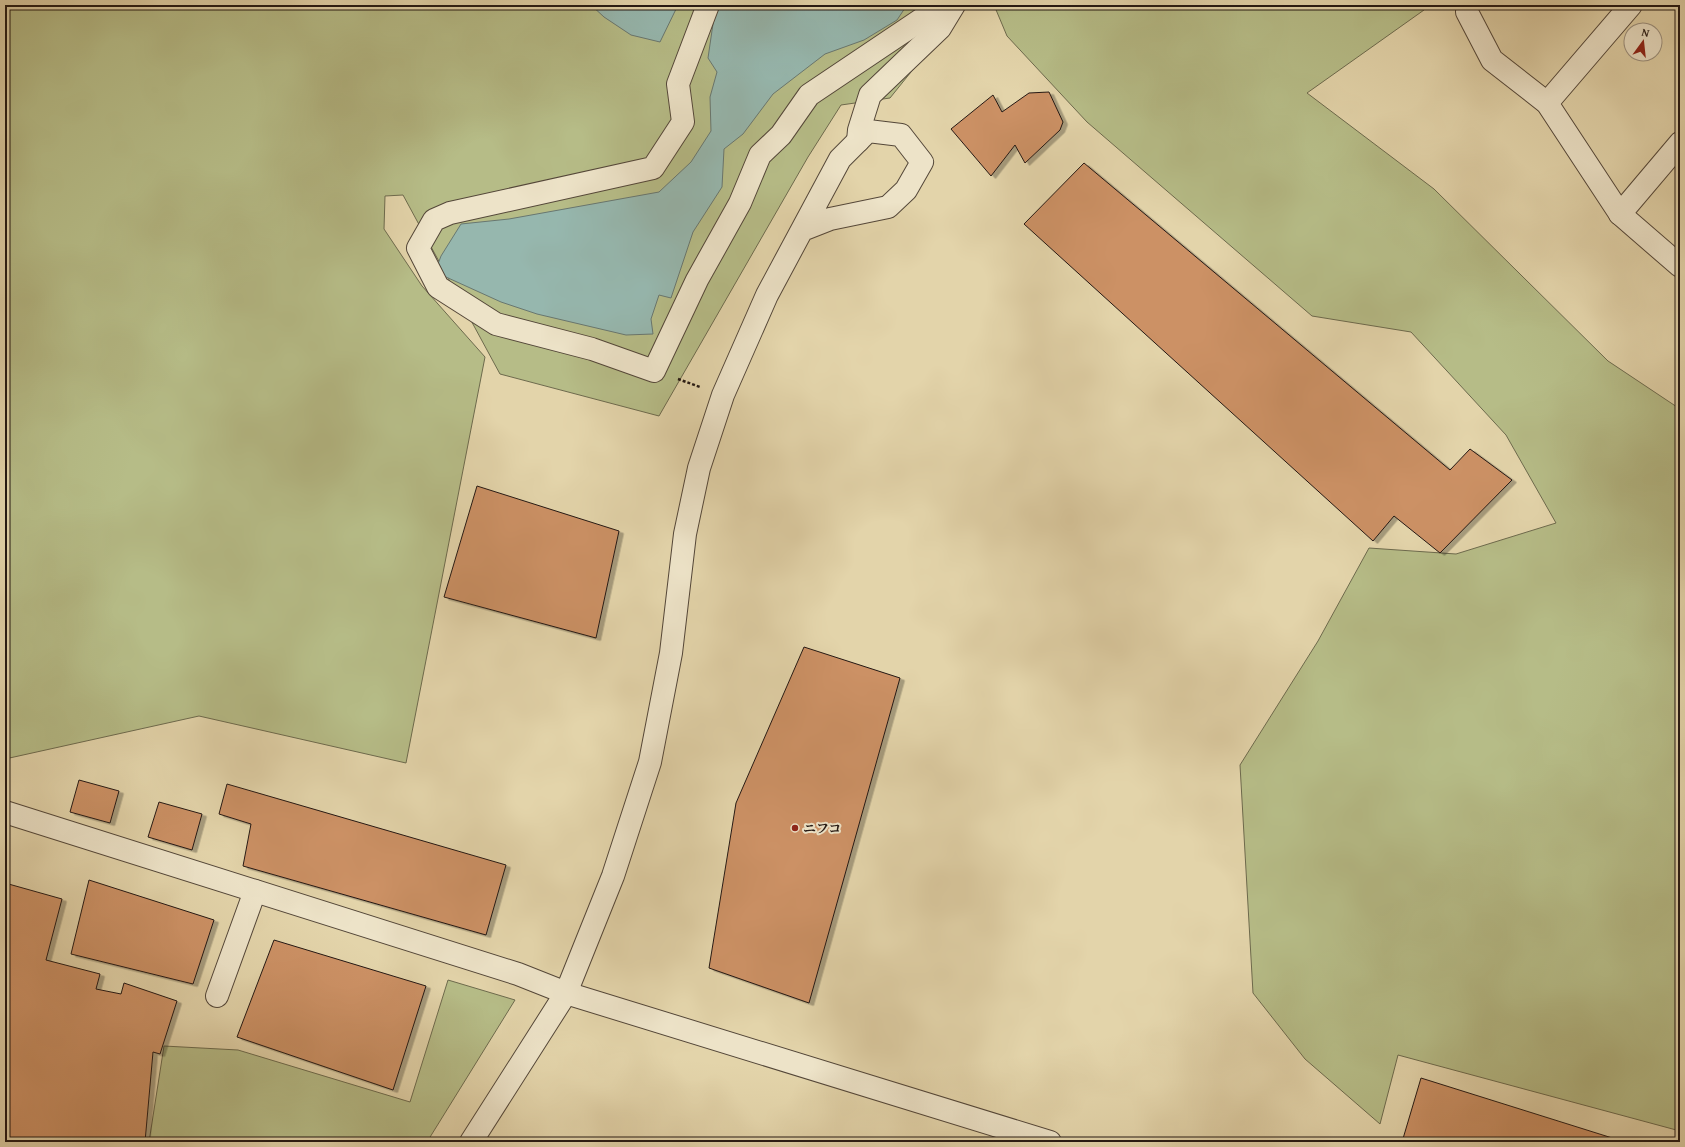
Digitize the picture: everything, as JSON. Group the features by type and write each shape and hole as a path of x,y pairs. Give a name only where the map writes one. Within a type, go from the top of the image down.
{"street":[{"path":"708,5 678,84 683,122 654,168 450,213 434,220 418,248 438,287 496,324 592,349 654,371 697,280 740,203 760,155 781,135 809,95 934,11 940,5"},
{"path":"858,141 859,130 870,95 940,28 954,5"},
{"path":"1468,5 1467,12 1492,60 1547,103 1620,214 1680,266"},
{"path":"1547,103 1631,5"},
{"path":"471,1142 566,993 614,876 650,762 671,653 685,534 698,468 723,395 766,295 840,159 868,131 901,135 922,162 906,190 888,207 830,219 802,230"},
{"path":"1620,214 1680,143"},
{"path":"5,812 518,974 566,993 1050,1142"},
{"path":"217,996 255,891"}],"path":[{"path":"654,371 723,395"}],"green space":[{"path":"5,5 965,5 890,98 841,105 808,157 659,416 500,374 403,195 385,196 384,229 422,286 485,357 406,763 199,716 5,759"},
{"path":"994,5 1423,5 1424,10 1307,93 1434,189 1608,361 1680,409 1680,1131 1398,1055 1380,1124 1305,1059 1253,993 1240,765 1318,641 1369,548 1456,554 1556,523 1506,435 1411,332 1312,316 1087,122 1007,36"},
{"path":"448,980 515,1000 427,1142 149,1142 164,1046 238,1050 410,1102"}],"water":[{"path":"591,5 678,5 660,42 631,35 604,17"},
{"path":"688,5 907,5 897,20 864,40 825,54 773,94 743,134 724,149 722,187 693,232 671,298 659,295 651,319 653,334 626,335 537,314 501,302 435,272 441,256 461,224 509,219 659,192 691,162 711,131 710,97 717,72 708,58 714,17"}],"building":[{"path":"1049,92 1063,122 1060,130 1025,163 1015,145 991,176 951,129 993,95 1002,112 1029,93"},
{"path":"1084,163 1450,470 1470,449 1512,480 1440,553 1394,516 1373,541 1024,224"},
{"path":"477,486 619,531 596,638 444,597"},
{"path":"804,647 900,678 809,1003 709,968 736,803"},
{"path":"79,780 119,791 110,823 70,812"},
{"path":"227,784 506,865 486,935 243,866 251,824 219,814"},
{"path":"159,802 202,814 192,850 148,837"},
{"path":"89,880 214,920 193,984 71,954"},
{"path":"5,883 62,899 46,960 100,974 96,989 121,994 124,983 177,1001 160,1054 153,1052 145,1142 5,1142"},
{"path":"274,940 426,986 393,1090 237,1037"},
{"path":"1421,1078 1625,1142 1402,1142"}],"place":[{"name":"ニフコ","path":"795,828"}]}
